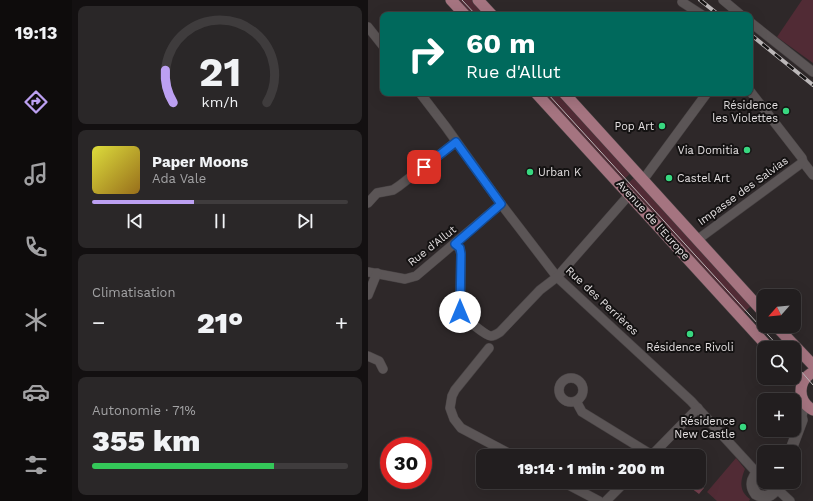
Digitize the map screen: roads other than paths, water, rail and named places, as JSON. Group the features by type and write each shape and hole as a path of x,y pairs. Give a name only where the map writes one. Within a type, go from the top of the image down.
{"main road":[{"path":"451,0 462,12"},
{"path":"478,0 489,12"},
{"name":"Avenue de l'Europe","path":"539,96 763,341"},
{"name":"Avenue de l'Europe","path":"567,96 757,305"},
{"path":"783,333 813,365"},
{"path":"801,388 806,377 813,372"},
{"path":"800,385 804,403 813,410"}],"street":[{"path":"723,0 737,12"},
{"path":"682,2 697,12"},
{"path":"753,24 813,72"},
{"path":"368,27 380,42"},
{"path":"753,95 802,158 803,162 813,175"},
{"name":"Rue des Perrières","path":"422,96 446,126 501,204 557,277 698,408 757,467"},
{"path":"643,180 705,96"},
{"path":"368,203 378,193 392,190 399,186 456,142"},
{"name":"Impasse des Salvias","path":"697,240 803,162"},
{"path":"455,244 460,248 461,254 460,312 464,317 490,336 495,335 500,332 540,290 557,277 630,195"},
{"name":"Rue d'Allut","path":"368,272 405,279 411,278 424,270 501,204"},
{"path":"368,295 378,273"},
{"path":"489,348 455,390 452,396 450,408 454,420 460,428 500,449"},
{"path":"368,356 379,361 383,369"},
{"path":"576,401 582,412 641,449"},
{"path":"791,445 802,420 801,416 804,403"},
{"path":"657,449 698,408"},
{"path":"802,420 808,420 813,415"},
{"path":"757,476 752,480 754,491 790,501"},
{"path":"576,489 599,501"},
{"path":"606,501 618,489"}],"tram line":[{"path":"462,0 473,12"},
{"path":"550,96 774,341"},
{"path":"801,371 813,385"}],"railway":[{"path":"700,0 715,12"},
{"path":"753,36 813,85"}],"place":[{"name":"Résidence les Violettes","path":"786,111"},
{"name":"Pop Art","path":"662,126"},
{"name":"Via Domitia","path":"747,150"},
{"name":"Urban K","path":"530,172"},
{"name":"Castel Art","path":"669,178"},
{"name":"Résidence Rivoli","path":"690,334"},
{"name":"Résidence New Castle","path":"743,427"}]}
